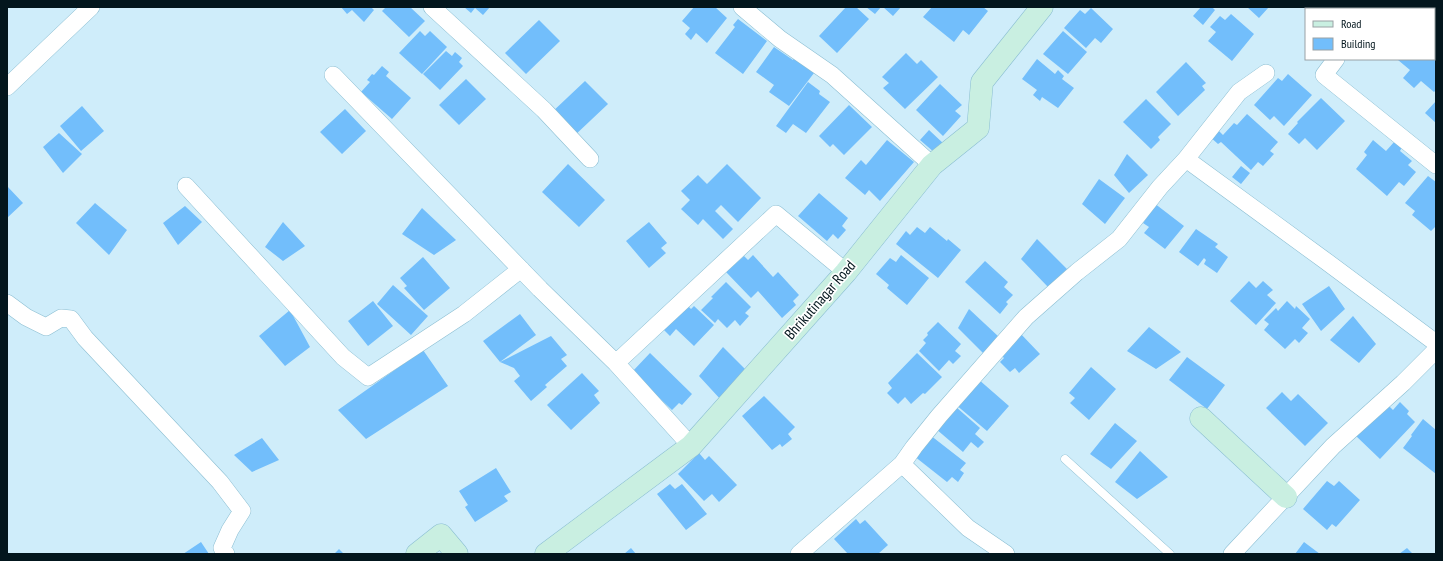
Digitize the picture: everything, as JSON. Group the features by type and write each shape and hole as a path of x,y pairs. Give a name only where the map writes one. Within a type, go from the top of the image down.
{"street":[{"path":"7,87 91,7"},
{"path":"432,7 544,110 590,159"},
{"path":"742,7 780,39 832,75 932,165"},
{"name":"Bhrikutinagar Road","path":"546,554 691,446 846,272 932,165 978,128 982,82 1042,7"},
{"path":"1335,60 1324,75 1436,165"},
{"path":"799,554 902,464 939,416 1026,317 1077,272 1119,239 1160,187 1186,159 1239,92 1266,73"},
{"path":"333,75 521,269 616,363 691,446"},
{"path":"1186,159 1323,258 1436,343"},
{"path":"186,186 343,357 368,377 464,314 521,269"},
{"path":"616,363 776,214 846,272"},
{"path":"7,302 26,317 46,327 61,318 71,319 85,338 220,482 242,511 230,530 222,548 226,554"},
{"path":"1232,554 1333,446 1433,358"},
{"path":"1201,418 1286,497"},
{"path":"902,464 968,528 1006,554"},
{"path":"416,554 441,535 457,554"}],"lane":[{"path":"1065,459 1170,554"}],"building":[{"path":"341,7 371,7 374,10 364,22 352,10 347,14"},
{"path":"386,7 410,7 425,21 409,37 382,11"},
{"path":"464,7 490,7 483,15 475,8 471,13"},
{"path":"694,7 715,7 727,18 707,43 696,33 691,40 685,34 690,28 682,21"},
{"path":"846,7 856,7 869,19 837,53 819,36"},
{"path":"866,7 881,7 875,14"},
{"path":"883,7 901,7 893,16"},
{"path":"932,7 983,7 988,11 969,35 963,30 954,42 923,17"},
{"path":"1201,7 1212,7 1215,10 1203,25 1193,16"},
{"path":"1247,7 1269,7 1259,18"},
{"path":"1091,8 1113,29 1101,43 1095,38 1086,48 1064,28 1080,10 1085,14"},
{"path":"1231,14 1254,34 1232,61 1208,41 1216,32 1210,27 1220,16 1225,20"},
{"path":"738,19 767,41 743,74 715,53 735,27 733,25"},
{"path":"539,20 560,41 526,74 505,53"},
{"path":"1435,30 1436,90 1434,92 1421,81 1414,88 1403,78 1410,70 1398,60 1435,60"},
{"path":"420,31 425,36 430,31 447,47 422,74 399,53"},
{"path":"1063,31 1087,52 1068,74 1043,54"},
{"path":"774,47 793,60 796,55 805,66 814,73 789,106 769,92 774,85 756,72"},
{"path":"446,51 452,56 455,52 462,58 459,62 463,66 440,90 423,74"},
{"path":"906,53 917,64 921,60 938,77 905,109 883,88 889,83 882,77"},
{"path":"1037,59 1055,74 1058,70 1064,76 1062,79 1074,88 1058,108 1042,97 1040,101 1033,95 1037,90 1022,79"},
{"path":"1186,62 1206,83 1202,86 1205,90 1178,116 1156,92"},
{"path":"382,66 389,72 386,76 411,98 392,119 361,92 370,82 367,80"},
{"path":"1288,74 1312,95 1284,126 1274,116 1270,120 1254,105 1278,78 1282,81"},
{"path":"466,79 486,99 459,125 439,105"},
{"path":"585,81 608,104 573,137 550,114"},
{"path":"808,82 820,91 819,94 830,102 806,133 793,124 786,133 776,126"},
{"path":"940,84 962,105 955,111 961,116 943,136 916,110"},
{"path":"1321,98 1345,121 1317,150 1305,138 1299,144 1288,134 1298,123 1297,122"},
{"path":"1146,99 1171,124 1158,137 1160,140 1151,149 1123,122"},
{"path":"1436,101 1436,123 1425,113"},
{"path":"849,105 872,127 844,155 833,144 830,147 819,136"},
{"path":"82,106 104,131 81,151 60,126"},
{"path":"345,109 366,131 342,154 320,132"},
{"path":"1247,114 1278,142 1270,151 1274,154 1263,166 1258,162 1251,170 1221,142 1218,144 1209,136 1216,128 1223,135 1234,123 1237,125"},
{"path":"929,130 944,144 935,153 920,140"},
{"path":"59,133 82,154 63,173 43,147"},
{"path":"887,140 914,162 880,201 869,190 865,195 845,178 861,160 866,165"},
{"path":"1373,140 1386,151 1395,141 1402,147 1400,151 1412,161 1408,165 1416,172 1404,186 1399,182 1387,196 1356,169 1367,155 1364,152"},
{"path":"1127,154 1148,175 1129,193 1114,175"},
{"path":"568,164 605,200 579,227 542,192"},
{"path":"727,164 761,198 738,222 721,205 715,211 733,229 723,239 703,219 698,225 681,209 690,200 681,191 698,175 707,184"},
{"path":"1241,166 1250,173 1241,184 1232,177"},
{"path":"1428,176 1436,182 1436,226 1431,231 1412,215 1415,211 1405,203"},
{"path":"1099,179 1125,198 1105,224 1082,204"},
{"path":"7,186 23,203 7,218"},
{"path":"819,193 848,218 842,226 846,230 838,239 833,234 827,241 798,216"},
{"path":"95,203 127,230 109,255 76,223"},
{"path":"1154,203 1184,226 1165,249 1144,233 1149,227 1143,223 1148,216 1145,214"},
{"path":"185,206 202,222 178,245 163,223"},
{"path":"422,208 456,240 434,255 402,234"},
{"path":"283,222 305,246 283,261 265,247"},
{"path":"649,222 667,243 661,248 666,253 649,268 626,241"},
{"path":"917,227 925,233 930,227 961,250 938,278 896,244 906,231 910,235"},
{"path":"1196,229 1218,244 1215,247 1228,257 1217,273 1204,264 1206,260 1204,258 1198,266 1179,252"},
{"path":"1037,239 1067,269 1048,287 1021,259"},
{"path":"753,255 773,277 778,272 799,295 793,301 796,305 782,318 758,291 751,298 726,272 744,256 748,260"},
{"path":"901,255 929,278 907,305 887,288 889,285 876,274 890,258 896,262"},
{"path":"423,257 450,288 424,310 404,288 407,286 400,278"},
{"path":"985,261 1008,282 1004,287 1013,295 1006,302 1008,304 1000,314 965,282"},
{"path":"1249,281 1256,288 1263,281 1273,290 1267,295 1276,303 1256,325 1230,301"},
{"path":"726,282 751,307 745,313 749,316 740,326 735,320 727,328 718,319 715,323 701,310"},
{"path":"393,285 428,316 411,335 377,304"},
{"path":"1329,286 1345,309 1321,331 1302,304"},
{"path":"373,301 393,326 368,346 348,321"},
{"path":"1287,301 1295,309 1296,306 1310,319 1302,328 1308,333 1299,343 1295,339 1285,349 1264,330 1269,324 1264,320 1276,308 1278,311"},
{"path":"687,305 691,309 694,306 714,325 694,346 676,329 670,336 661,327"},
{"path":"969,309 999,337 983,353 958,328"},
{"path":"290,310 310,347 285,366 259,336"},
{"path":"520,314 536,335 500,362 483,341"},
{"path":"1353,316 1376,344 1359,363 1330,340"},
{"path":"938,322 961,344 955,351 961,356 953,364 949,360 939,371 919,351 926,343 923,340 928,335 927,333"},
{"path":"1149,327 1181,352 1156,369 1127,351"},
{"path":"1019,332 1040,354 1019,373 1015,368 1010,372 1000,362 1004,358 998,352"},
{"path":"551,336 567,355 561,359 567,366 545,385 547,387 531,401 514,381 520,376 514,368 500,362"},
{"path":"723,347 745,369 722,401 699,376"},
{"path":"423,350 448,386 366,439 338,410"},
{"path":"650,353 692,394 682,405 679,403 672,410 632,372"},
{"path":"917,353 942,377 925,394 923,393 911,404 905,397 898,404 887,393 892,388 888,383"},
{"path":"1187,357 1225,385 1207,409 1169,380"},
{"path":"1091,367 1116,389 1089,420 1070,403 1075,398 1069,393"},
{"path":"582,373 599,391 594,395 600,403 571,430 547,405"},
{"path":"978,379 1009,406 987,431 955,404"},
{"path":"1282,392 1291,401 1298,394 1328,423 1305,446 1266,408"},
{"path":"764,396 795,427 788,434 792,439 782,447 780,444 772,450 742,416"},
{"path":"1400,402 1409,411 1407,414 1415,422 1380,459 1356,436 1387,404 1393,410"},
{"path":"956,407 980,428 975,434 984,442 978,448 971,442 963,452 936,429"},
{"path":"1423,419 1436,430 1436,474 1403,448"},
{"path":"1115,423 1137,441 1111,469 1090,454"},
{"path":"930,435 966,463 960,470 964,473 958,482 952,477 947,482 914,456"},
{"path":"262,438 279,460 252,472 234,455"},
{"path":"1140,451 1168,477 1137,499 1115,482"},
{"path":"699,453 705,460 709,456 737,485 719,502 712,494 704,501 678,474"},
{"path":"496,468 511,492 504,496 508,501 475,522 465,507 468,505 459,491"},
{"path":"1327,481 1334,486 1339,481 1360,500 1336,527 1332,524 1327,530 1303,509"},
{"path":"670,484 675,489 682,484 707,514 686,530 657,494"},
{"path":"856,519 860,524 865,520 888,545 878,554 848,554 834,539"},
{"path":"201,542 209,554 183,554"},
{"path":"1304,542 1320,554 1295,554"},
{"path":"631,548 636,554 624,554"},
{"path":"1407,548 1413,554 1399,554"},
{"path":"339,549 344,554 334,554"}]}
